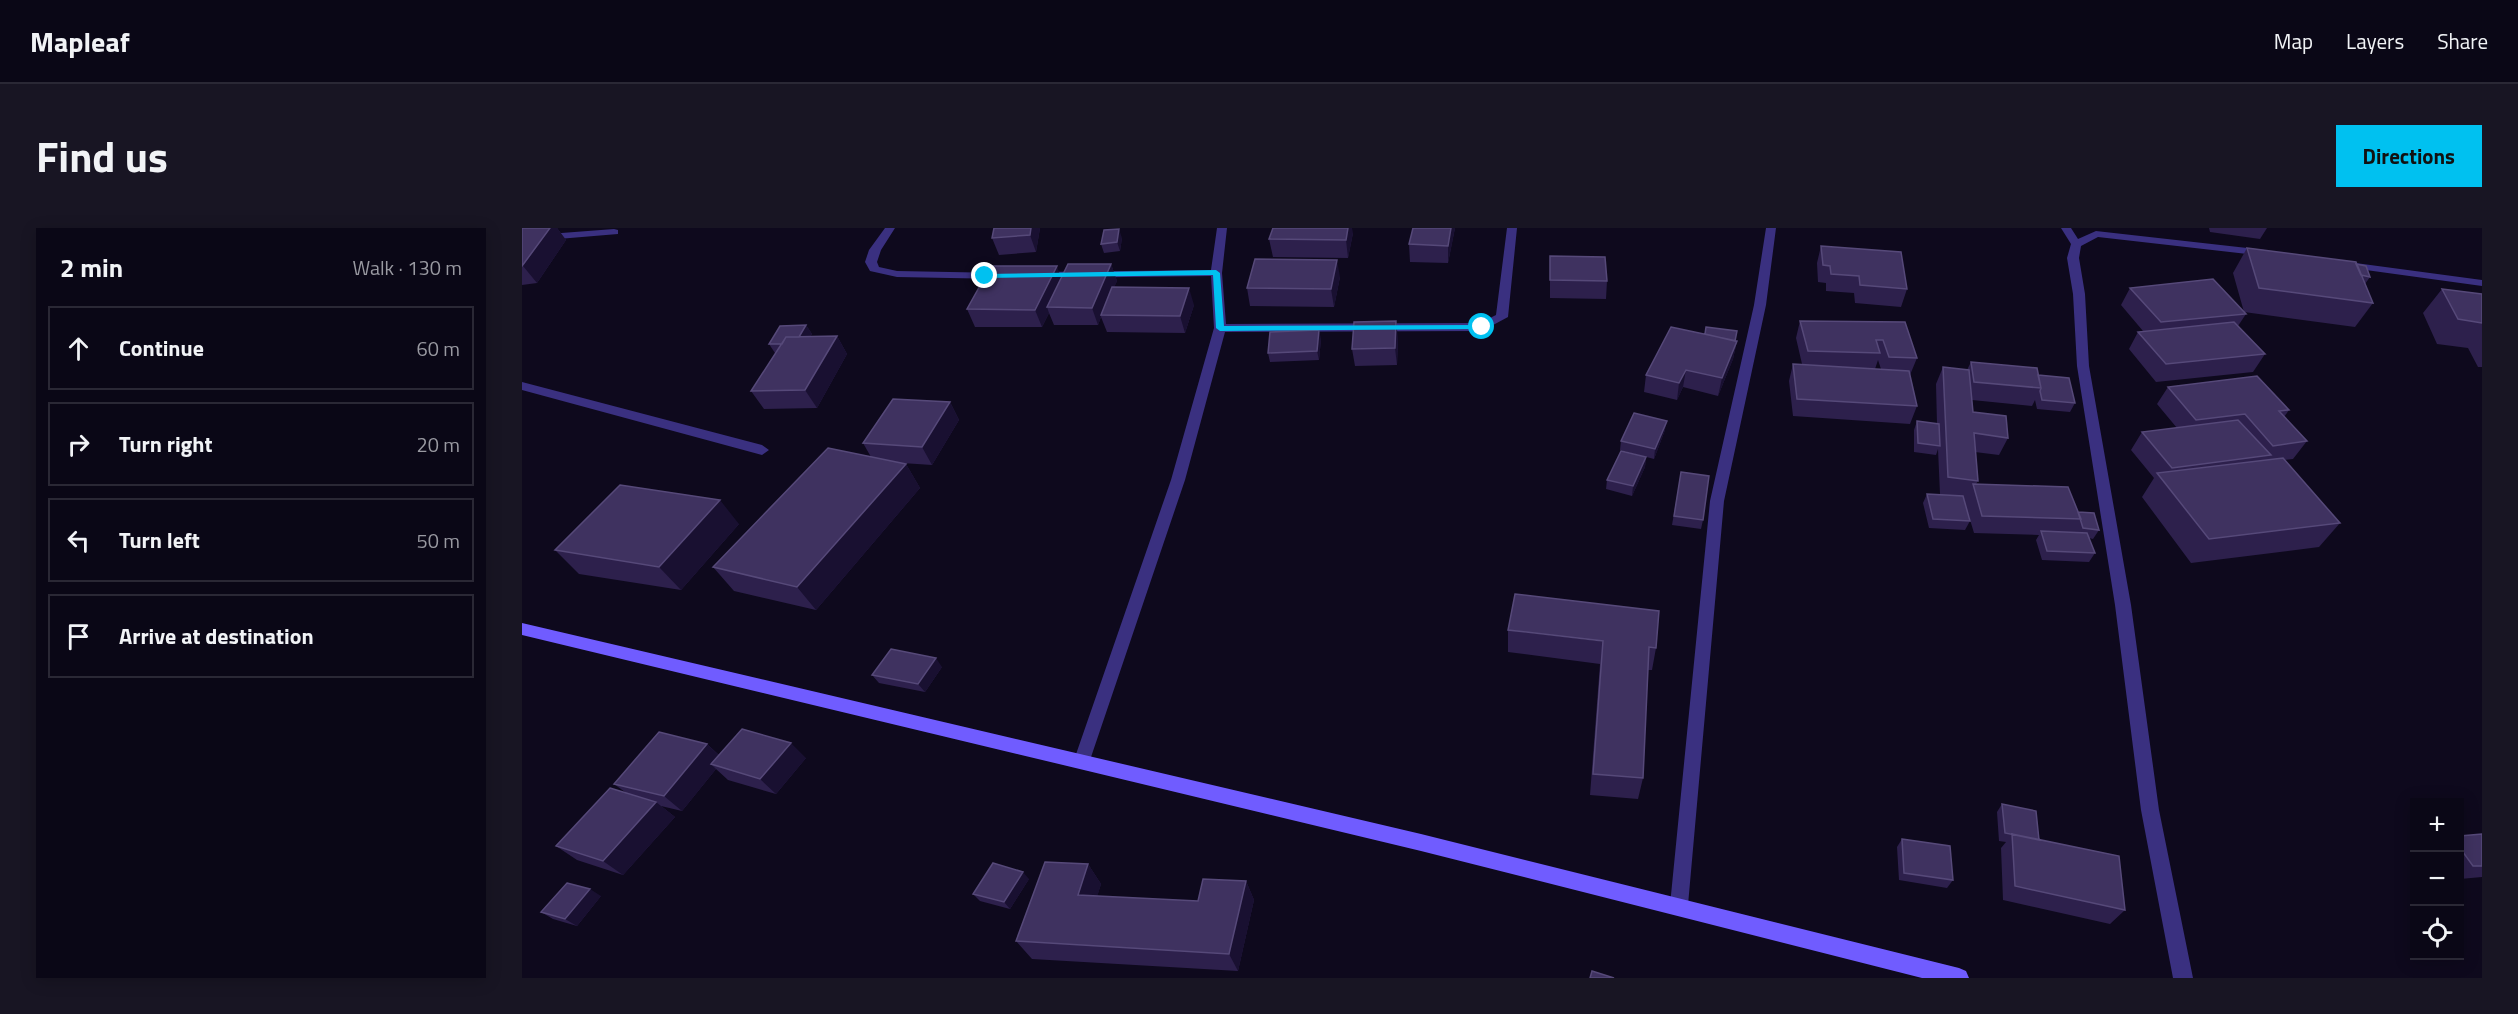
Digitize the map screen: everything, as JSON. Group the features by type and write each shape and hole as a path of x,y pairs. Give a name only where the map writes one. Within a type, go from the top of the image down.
{"street":[{"path":"890,228 875,250 871,262 874,269 897,274 1216,273"},
{"path":"1082,760 1178,480 1220,328 1216,273 1222,228"},
{"path":"1220,328 1482,327 1502,317 1512,228"},
{"path":"1679,905 1718,501 1760,305 1771,228"},
{"path":"2066,228 2076,244 2073,258 2079,294 2084,366 2123,605 2150,810 2183,978"},
{"path":"522,239 614,232"},
{"path":"2076,244 2096,234 2279,255"},
{"path":"2336,263 2482,283"},
{"path":"522,386 762,450"},
{"path":"522,629 1082,760 1679,905 1959,978"}],"building":[{"path":"522,228 550,228 522,266"},
{"path":"994,228 1031,228 1030,235 992,238"},
{"path":"1273,228 1348,228 1346,240 1269,239"},
{"path":"1413,228 1451,228 1448,246 1409,244"},
{"path":"1119,229 1117,242 1101,244 1104,230"},
{"path":"1821,246 1901,252 1907,289 1860,285 1859,276 1831,274 1830,266 1823,265"},
{"path":"2247,248 2356,262 2373,303 2259,288"},
{"path":"1550,256 1605,257 1607,281 1550,280"},
{"path":"1255,259 1337,260 1331,289 1247,288"},
{"path":"1068,264 1111,264 1092,308 1047,307"},
{"path":"2356,264 2366,266 2370,277 2361,275"},
{"path":"991,266 1057,266 1035,310 967,309"},
{"path":"2213,279 2246,314 2161,322 2130,288"},
{"path":"1112,287 1189,288 1180,316 1101,315"},
{"path":"2442,289 2482,294 2482,323 2458,319"},
{"path":"1396,321 1395,348 1352,349 1354,322"},
{"path":"1800,321 1905,322 1917,358 1889,357 1883,340 1876,340 1880,353 1808,351"},
{"path":"2234,322 2265,354 2166,364 2138,332"},
{"path":"806,325 799,337 786,337 782,344 769,344 780,326"},
{"path":"1671,327 1737,341 1722,378 1686,370 1679,383 1646,375"},
{"path":"1706,327 1737,331 1735,341 1705,334"},
{"path":"1319,330 1317,351 1268,353 1270,332"},
{"path":"837,336 805,390 751,391 786,337"},
{"path":"1971,362 2037,368 2041,388 1974,382"},
{"path":"1793,364 1909,371 1917,406 1797,399"},
{"path":"1943,367 1969,370 1973,412 2006,416 2008,438 1974,433 1978,481 1948,477"},
{"path":"2038,375 2069,378 2075,403 2042,400"},
{"path":"2257,376 2289,410 2279,411 2307,441 2273,446 2245,414 2196,420 2168,387"},
{"path":"893,399 950,402 922,447 863,443"},
{"path":"1634,413 1667,421 1655,449 1621,441"},
{"path":"2238,420 2271,455 2172,468 2142,432"},
{"path":"1917,421 1939,424 1940,446 1918,443"},
{"path":"828,448 906,464 797,587 713,567"},
{"path":"1621,451 1646,457 1633,486 1607,480"},
{"path":"2283,458 2340,523 2209,539 2157,473"},
{"path":"1681,472 1709,476 1703,520 1674,516"},
{"path":"1973,484 2068,487 2081,519 1982,516"},
{"path":"620,485 720,500 659,567 555,550"},
{"path":"1927,494 1963,496 1970,521 1933,519"},
{"path":"2078,512 2094,513 2099,530 2083,528"},
{"path":"2041,531 2087,533 2095,553 2047,551"},
{"path":"1515,594 1659,611 1656,648 1649,647 1643,778 1593,774 1603,641 1508,630"},
{"path":"891,649 936,658 918,684 872,675"},
{"path":"742,729 791,743 760,779 711,764"},
{"path":"659,732 707,744 664,796 614,784"},
{"path":"610,788 656,802 603,861 556,846"},
{"path":"2002,804 2036,811 2039,840 2005,833"},
{"path":"2012,834 2119,856 2125,910 2015,886"},
{"path":"2482,834 2482,866 2473,866 2464,854 2464,836"},
{"path":"1902,839 1950,846 1953,880 1904,873"},
{"path":"1045,862 1088,864 1078,895 1198,901 1203,879 1246,881 1229,954 1016,941"},
{"path":"993,863 1023,872 1004,902 973,894"},
{"path":"567,883 590,889 565,919 541,912"},
{"path":"1592,971 1614,978 1590,978"}],"route":[{"path":"985,276 1216,273 1220,328 1482,327"}]}
